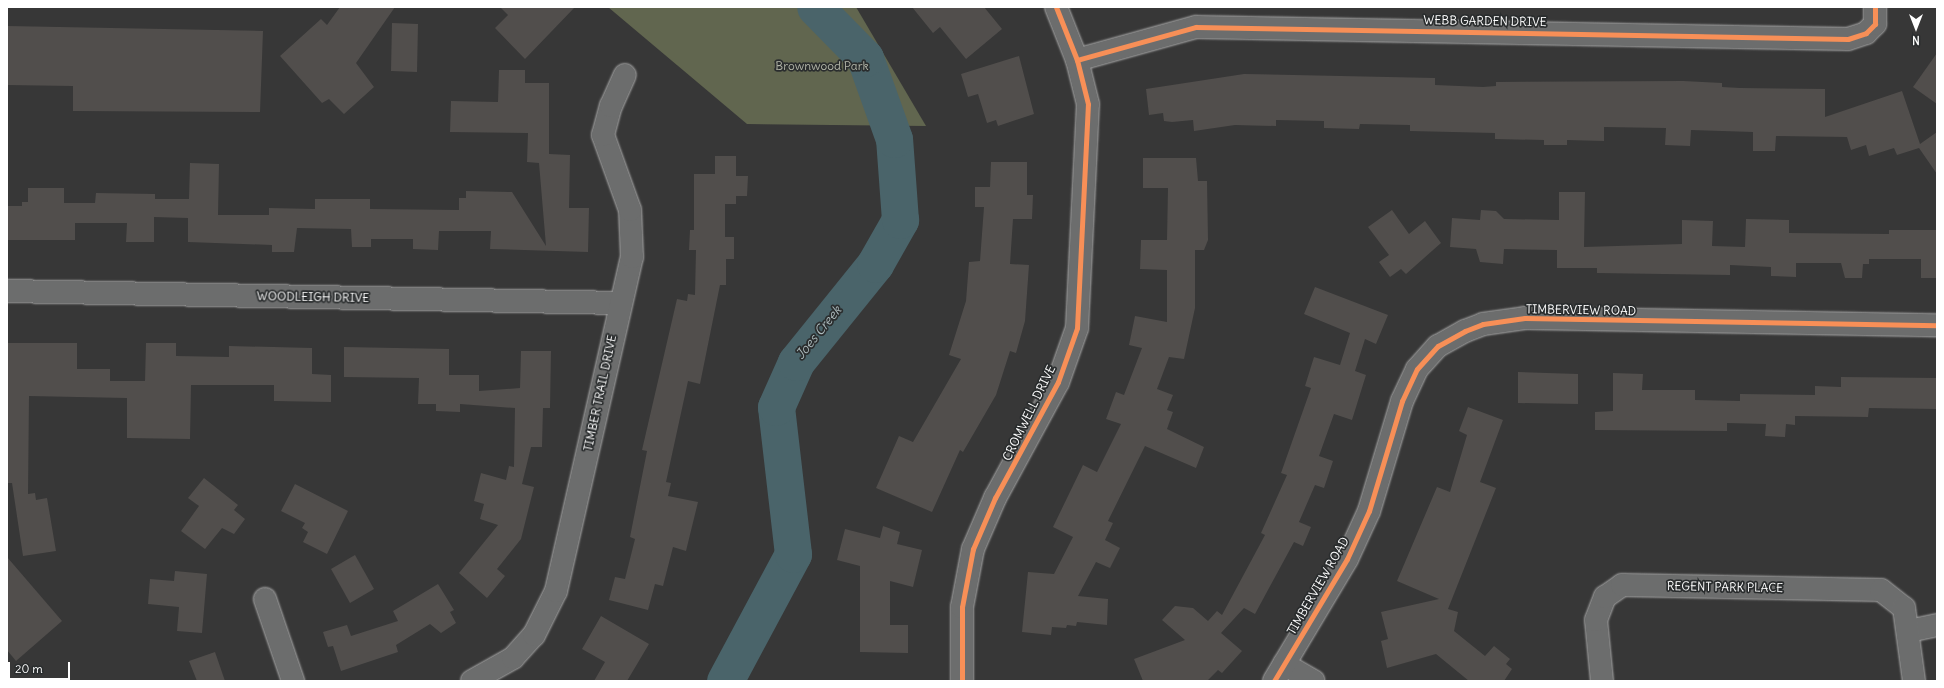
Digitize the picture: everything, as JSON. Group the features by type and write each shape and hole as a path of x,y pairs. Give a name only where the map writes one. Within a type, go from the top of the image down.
{"street":[{"name":"CROMWELL DRIVE","path":"962,681 962,607 973,550 995,498 1058,382 1076,328 1089,137 1088,104 1077,60 1056,7"},
{"name":"WEBB GARDEN DRIVE","path":"1077,60 1196,27 1848,39 1866,33 1875,24 1875,7"},
{"name":"TIMBER TRAIL DRIVE","path":"472,681 513,658 534,635 556,592 620,303 632,257 630,210 603,135 611,106 625,75"},
{"name":"WOODLEIGH DRIVE","path":"7,291 620,303"},
{"name":"TIMBERVIEW ROAD","path":"1279,673 1347,559 1366,518 1402,402 1417,369 1438,346 1465,331 1482,324 1525,318 1937,325"},
{"name":"REGENT PARK PLACE","path":"1602,681 1596,620 1605,597 1622,585 1881,590 1904,608 1909,631 1914,681"},
{"path":"265,599 293,681"},
{"path":"1909,631 1937,625"},
{"path":"1279,673 1314,681"}],"green space":[{"name":"Brownwood Park","path":"608,7 856,7 926,126 747,124"}],"building":[{"path":"340,7 395,7 356,63 374,87 344,114 329,99 322,103 280,56 321,19 327,25"},
{"path":"500,7 575,7 525,59 495,28 508,15"},
{"path":"912,7 984,7 1002,29 966,59 940,27 933,33"},
{"path":"392,23 418,24 417,72 391,71"},
{"path":"7,26 263,31 260,112 73,111 73,86 7,85"},
{"path":"1937,53 1937,104 1913,87"},
{"path":"1019,56 1034,114 998,126 996,120 987,123 978,94 968,97 961,74"},
{"path":"499,70 525,70 525,83 549,83 549,154 570,155 569,208 589,208 588,252 490,249 491,231 439,231 438,250 413,249 413,239 371,239 371,247 352,247 351,229 297,228 294,252 272,252 272,245 188,242 188,218 154,217 154,242 126,242 127,223 75,223 75,240 7,240 7,206 22,206 22,202 28,202 28,188 64,188 64,203 95,203 96,193 155,194 155,199 189,199 190,163 219,164 218,215 269,215 269,208 315,209 315,199 370,199 370,209 459,210 459,198 466,198 466,191 512,192 546,246 539,163 527,162 528,133 450,132 451,101 498,102"},
{"path":"1244,74 1435,78 1435,85 1483,87 1496,86 1496,82 1683,81 1722,83 1722,87 1825,89 1825,117 1902,91 1920,144 1937,132 1937,174 1919,148 1897,155 1894,148 1869,156 1866,145 1851,150 1847,137 1776,136 1775,151 1753,151 1753,132 1691,130 1690,146 1665,145 1666,128 1604,127 1604,141 1567,140 1567,145 1544,145 1544,140 1495,139 1495,133 1410,131 1410,125 1360,124 1359,129 1324,128 1324,121 1276,120 1276,126 1235,125 1194,131 1193,120 1172,122 1164,121 1163,113 1149,115 1146,89"},
{"path":"715,156 736,156 736,176 748,176 747,196 736,196 736,204 725,204 725,237 734,237 734,259 726,259 726,285 720,285 700,384 688,381 666,482 671,483 668,496 698,502 686,551 673,547 663,586 655,584 648,610 609,600 615,577 625,579 635,539 630,537 647,451 642,450 677,299 687,301 688,294 695,295 696,250 689,250 690,230 694,230 694,174 715,174"},
{"path":"1143,158 1196,158 1198,181 1207,181 1208,240 1204,250 1195,250 1195,308 1184,359 1169,357 1157,389 1173,395 1167,410 1173,412 1167,429 1204,447 1196,468 1145,446 1108,521 1113,523 1105,540 1120,548 1110,568 1096,562 1078,596 1108,599 1107,625 1077,622 1076,626 1067,625 1066,628 1052,627 1051,635 1022,632 1028,572 1054,574 1073,537 1053,527 1083,465 1097,472 1121,424 1106,419 1116,392 1124,395 1142,348 1129,345 1135,316 1167,322 1167,270 1140,269 1141,240 1167,240 1168,188 1143,188"},
{"path":"991,162 1027,162 1027,195 1033,195 1032,219 1013,219 1010,264 1029,265 1025,321 1016,353 1010,351 996,395 963,452 960,450 932,512 876,488 899,436 913,442 961,359 949,355 966,301 969,262 980,261 984,207 975,207 975,187 990,187"},
{"path":"1559,192 1585,192 1584,247 1682,244 1682,220 1713,221 1712,246 1745,247 1746,219 1789,220 1789,233 1889,234 1889,230 1937,230 1937,278 1921,278 1921,259 1869,259 1869,264 1863,264 1862,278 1845,278 1841,263 1796,263 1796,277 1771,276 1771,267 1730,265 1730,275 1597,273 1597,268 1557,268 1557,250 1504,249 1503,264 1480,262 1476,249 1450,247 1452,218 1480,220 1481,210 1496,211 1504,219 1559,220"},
{"path":"1392,210 1409,234 1425,221 1441,243 1406,274 1401,269 1390,277 1379,262 1389,255 1368,227"},
{"path":"1315,287 1388,315 1376,344 1365,339 1355,371 1366,375 1352,420 1334,414 1319,456 1333,461 1324,488 1315,485 1299,522 1311,527 1303,546 1294,542 1255,614 1244,608 1221,633 1242,651 1222,673 1218,670 1207,681 1143,681 1134,659 1185,640 1162,620 1175,606 1193,608 1208,621 1217,611 1222,615 1265,535 1261,533 1287,475 1281,473 1311,388 1305,386 1314,357 1340,365 1350,333 1304,314"},
{"path":"7,343 77,343 77,369 110,369 110,381 145,381 146,343 176,343 176,356 229,357 229,346 312,348 312,374 331,375 331,402 274,401 274,385 191,385 190,439 127,438 127,398 29,396 28,494 35,493 36,500 47,498 56,551 23,556 12,483 7,483"},
{"path":"344,347 449,349 449,375 479,375 479,391 520,388 521,351 551,351 550,408 543,408 542,447 531,447 522,484 534,487 521,539 497,569 505,576 487,598 459,573 498,525 480,519 484,504 474,501 481,473 506,480 509,466 514,467 515,408 460,404 460,412 436,411 436,404 418,404 419,378 344,377"},
{"path":"1518,372 1578,374 1578,404 1518,403"},
{"path":"1613,373 1643,374 1642,390 1695,390 1695,400 1740,401 1740,394 1815,395 1815,386 1841,387 1841,377 1937,378 1937,409 1869,408 1868,417 1795,416 1795,425 1786,424 1785,437 1765,436 1766,424 1727,423 1727,431 1595,430 1595,412 1613,411"},
{"path":"1468,407 1503,420 1480,482 1496,488 1448,609 1458,612 1454,631 1485,656 1494,646 1510,659 1506,664 1512,669 1504,681 1469,681 1436,654 1387,668 1381,641 1388,639 1381,612 1439,599 1397,581 1437,487 1450,492 1467,435 1459,431"},
{"path":"204,478 238,505 234,510 245,519 234,534 222,528 205,549 181,531 199,506 188,498"},
{"path":"295,484 348,511 327,554 303,542 308,532 302,528 305,523 281,511"},
{"path":"883,526 900,532 897,544 922,550 913,587 890,581 890,625 908,625 908,653 860,652 860,566 837,560 845,529 880,538"},
{"path":"355,555 374,589 350,603 331,569"},
{"path":"7,557 62,621 16,661 7,650"},
{"path":"175,571 207,574 202,633 177,631 179,607 148,604 150,579 174,581"},
{"path":"438,584 454,610 450,612 456,623 441,633 430,624 396,645 398,652 341,671 333,646 328,647 323,632 347,625 351,636 398,621 393,611"},
{"path":"601,616 649,644 627,681 594,681 605,662 582,649"},
{"path":"215,652 225,681 197,681 189,661"}],"waterway":[{"name":"Joes Creek","path":"725,681 793,554 776,407 796,362 875,264 900,220 894,139 865,58 815,7"}],"cycle path":[{"path":"962,681 962,607 973,549 995,498 1058,382 1077,328 1088,104 1077,60 1056,7"},
{"path":"1077,60 1196,27 1848,39 1866,33 1875,24 1875,7"},
{"path":"1274,681 1347,559 1369,511 1402,401 1417,369 1438,346 1465,331 1483,324 1525,318 1937,325"}]}
